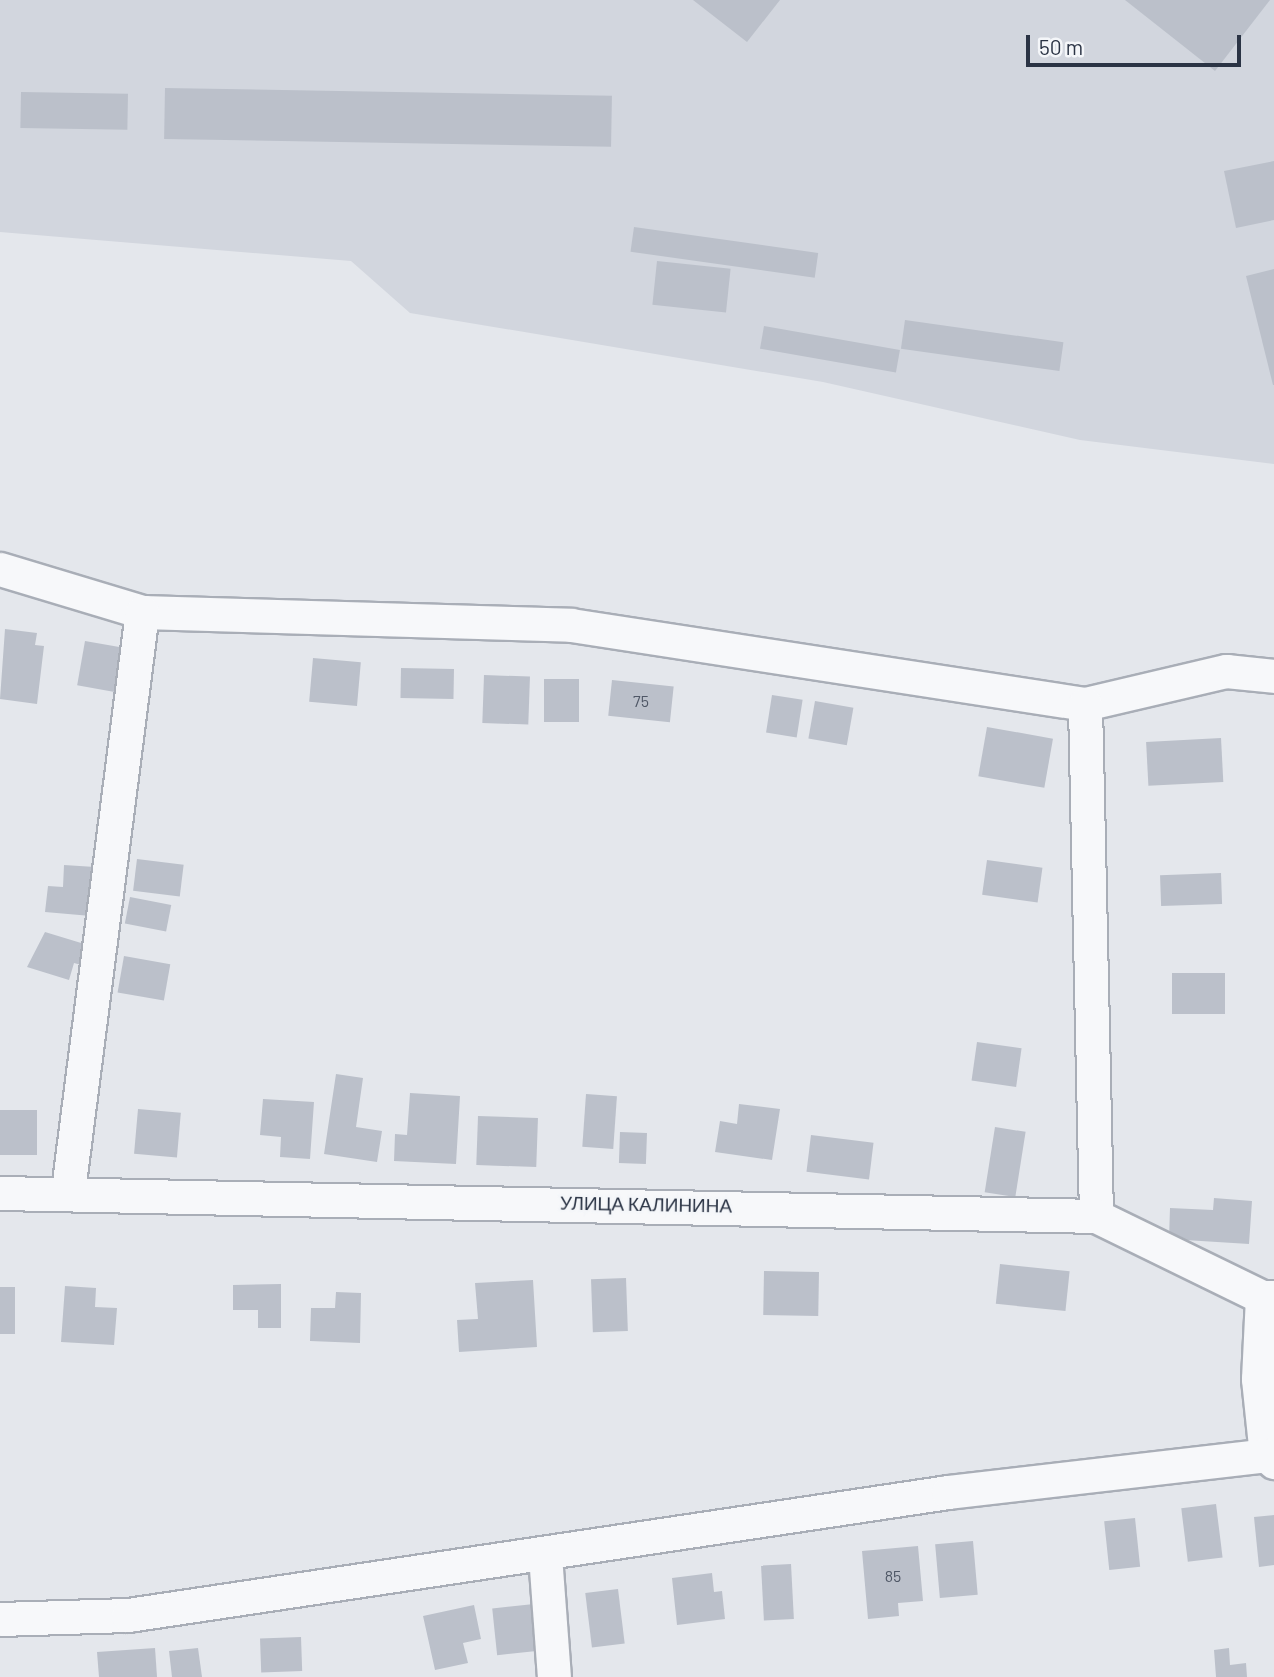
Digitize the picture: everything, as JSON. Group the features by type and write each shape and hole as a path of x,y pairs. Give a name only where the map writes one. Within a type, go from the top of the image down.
{"street":[{"path":"0,569 142,612 572,625 1085,704 1226,671 1274,676"},
{"path":"68,1190 142,612"},
{"path":"1085,704 1096,1216"},
{"name":"УЛИЦА КАЛИНИНА","path":"0,1193 68,1190 1096,1216 1268,1297"},
{"path":"0,1619 128,1615 545,1555 948,1492 1270,1458 1258,1379 1268,1297"},
{"path":"545,1555 554,1677"}],"shaded area":[{"path":"0,0 1274,0 1274,464 1080,440 823,382 410,313 351,261 0,232"}],"building":[{"path":"693,0 780,0 747,42"},
{"path":"1125,0 1270,0 1215,71"},
{"path":"165,88 612,96 611,147 164,139"},
{"path":"21,92 128,94 127,130 20,128"},
{"path":"1274,161 1274,220 1236,228 1224,171"},
{"path":"634,227 818,253 815,278 631,252"},
{"path":"657,261 731,269 726,312 652,305"},
{"path":"1274,269 1274,385 1273,385 1246,276"},
{"path":"905,320 1063,342 1059,371 901,349"},
{"path":"764,326 900,350 896,373 760,349"},
{"path":"5,629 37,633 35,645 44,646 37,704 0,699"},
{"path":"85,641 129,649 122,693 77,685"},
{"path":"313,658 361,662 357,706 309,702"},
{"path":"401,668 454,669 453,699 400,698"},
{"path":"484,675 530,677 528,725 482,723"},
{"path":"544,679 579,679 579,722 544,722"},
{"path":"612,680 674,686 670,722 608,716"},
{"path":"772,695 803,700 797,737 766,733"},
{"path":"815,701 853,708 847,745 808,738"},
{"path":"987,727 1053,739 1044,788 978,776"},
{"path":"1221,738 1223,782 1148,786 1146,742"},
{"path":"137,859 184,865 180,896 133,891"},
{"path":"987,860 1042,868 1038,902 982,895"},
{"path":"64,865 95,867 91,916 45,912 48,886 63,887"},
{"path":"1221,873 1222,904 1161,906 1160,875"},
{"path":"130,897 171,905 166,932 125,924"},
{"path":"45,932 91,946 85,966 74,963 69,980 27,967"},
{"path":"124,956 170,964 164,1001 118,992"},
{"path":"1172,973 1225,973 1225,1014 1172,1014"},
{"path":"977,1042 1022,1048 1016,1087 972,1081"},
{"path":"336,1074 363,1078 356,1127 382,1131 377,1162 324,1154"},
{"path":"410,1093 460,1096 456,1164 394,1161 395,1134 407,1135"},
{"path":"586,1094 617,1096 613,1149 582,1147"},
{"path":"263,1099 314,1102 310,1159 280,1157 281,1137 260,1135"},
{"path":"739,1104 780,1109 772,1160 715,1152 720,1121 737,1124"},
{"path":"138,1109 181,1113 177,1158 134,1154"},
{"path":"0,1110 37,1110 37,1155 0,1155"},
{"path":"478,1116 538,1118 536,1167 476,1165"},
{"path":"995,1127 1026,1132 1015,1197 985,1192"},
{"path":"620,1132 647,1133 646,1164 619,1163"},
{"path":"811,1135 874,1143 869,1179 806,1172"},
{"path":"1214,1198 1252,1201 1249,1244 1169,1239 1170,1208 1213,1210"},
{"path":"1000,1264 1070,1271 1065,1311 996,1304"},
{"path":"764,1271 819,1272 818,1316 763,1315"},
{"path":"626,1278 628,1331 593,1332 591,1279"},
{"path":"533,1280 537,1347 459,1352 457,1320 478,1319 475,1283"},
{"path":"281,1284 281,1328 258,1328 258,1310 233,1310 233,1285"},
{"path":"65,1286 96,1288 95,1307 117,1308 114,1345 61,1342"},
{"path":"0,1287 15,1287 15,1334 0,1334"},
{"path":"336,1292 361,1293 360,1343 310,1341 311,1308 335,1308"},
{"path":"1216,1504 1223,1558 1188,1562 1181,1508"},
{"path":"1274,1515 1274,1565 1259,1567 1254,1517"},
{"path":"1135,1518 1140,1567 1109,1570 1104,1521"},
{"path":"973,1541 978,1595 940,1598 935,1544"},
{"path":"918,1546 923,1601 898,1603 899,1616 868,1619 862,1551"},
{"path":"791,1564 794,1619 764,1620 761,1566"},
{"path":"712,1573 714,1592 722,1591 725,1619 677,1625 672,1578"},
{"path":"618,1589 625,1644 592,1648 585,1593"},
{"path":"534,1604 539,1651 497,1655 492,1608"},
{"path":"474,1605 481,1639 463,1643 468,1663 435,1670 423,1616"},
{"path":"301,1637 302,1671 261,1672 260,1638"},
{"path":"155,1648 157,1677 99,1677 97,1652"},
{"path":"198,1648 202,1677 172,1677 169,1651"},
{"path":"1229,1648 1230,1665 1246,1663 1247,1677 1216,1677 1214,1650"}]}
